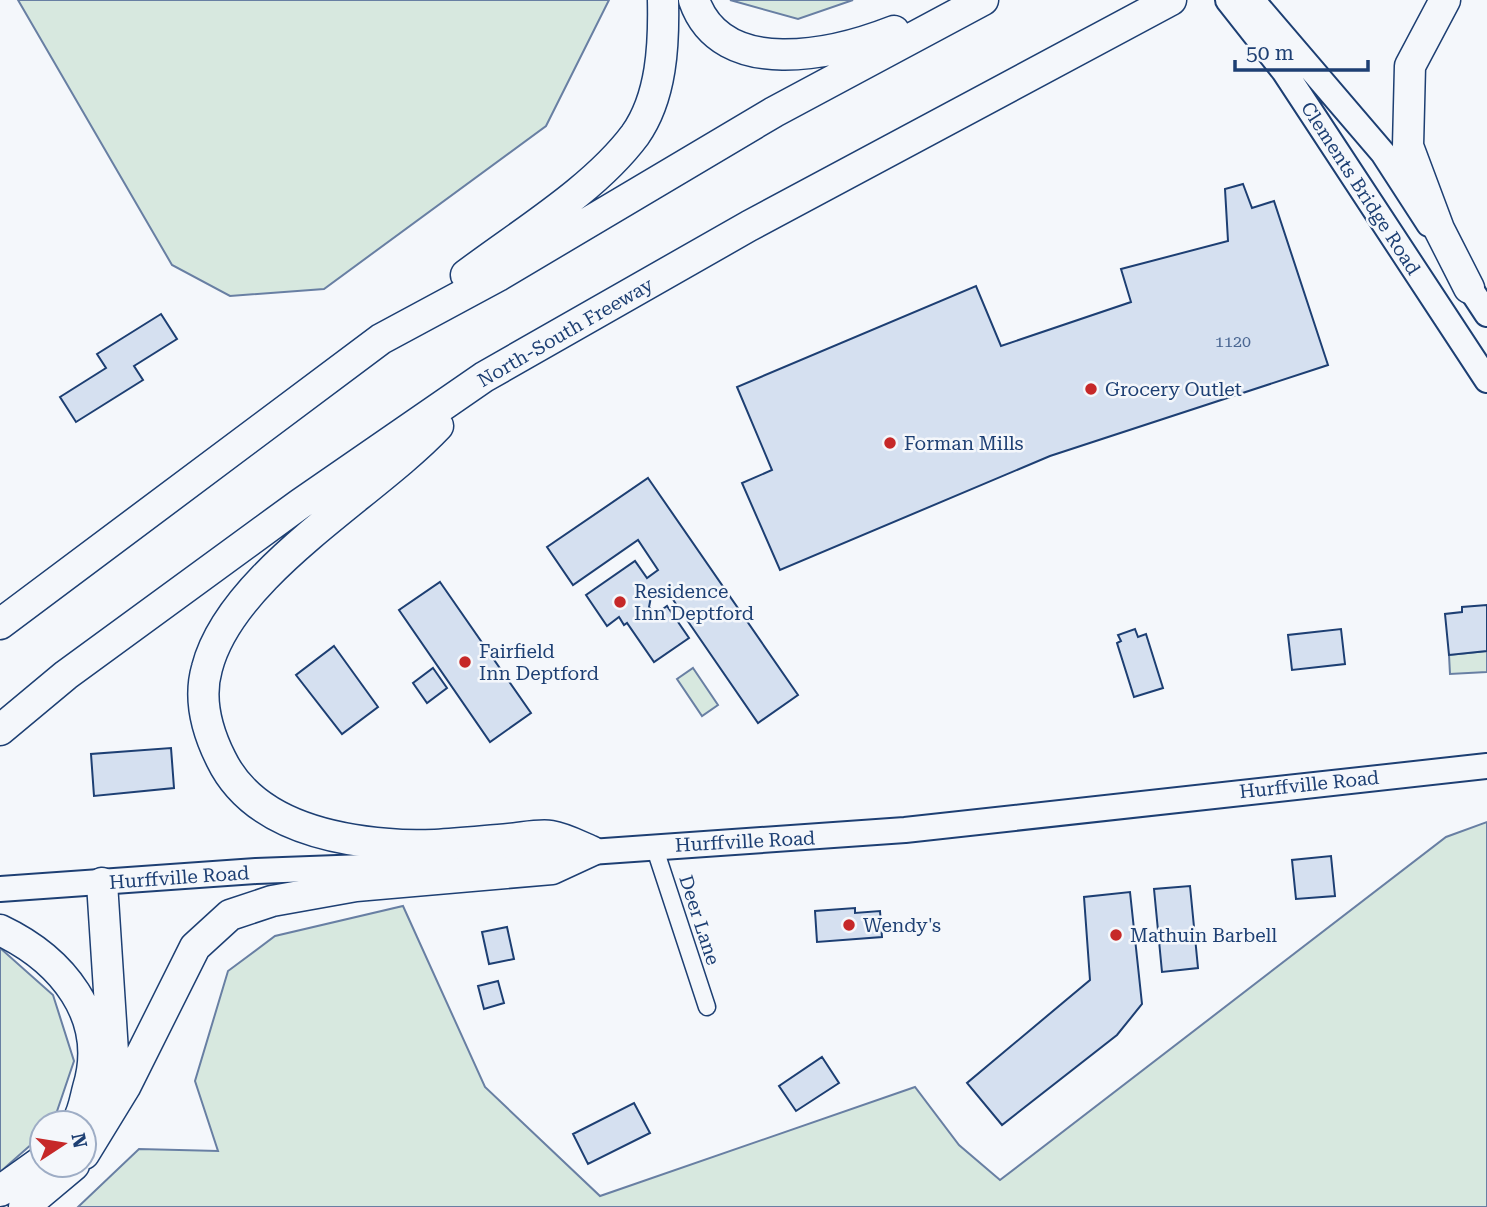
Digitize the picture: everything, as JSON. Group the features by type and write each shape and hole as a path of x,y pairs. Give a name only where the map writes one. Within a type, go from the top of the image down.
{"highway":[{"path":"0,624 582,188 635,134 647,110 660,66 663,0"},
{"path":"694,0 705,20 720,36 763,54 788,55 826,52 882,35 972,0"},
{"path":"381,339 498,276 774,112 983,0"},
{"name":"North-South Freeway","path":"0,730 66,676 278,520 484,377 749,226 1052,61 1171,0"},
{"path":"1445,0 1410,66 1408,146 1439,229 1469,288"},
{"path":"484,377 422,444 290,556 238,608 219,638 206,669 203,700 208,728 224,765 240,787 259,806 280,819 302,827 388,845 551,836 591,851"},
{"path":"98,1130 125,1087 195,947 230,915 272,901 356,886 552,869 591,851"},
{"path":"102,883 114,1052 112,1106"},
{"path":"0,930 49,959 71,984 89,1024 93,1071 81,1109"},
{"path":"0,1191 28,1171"},
{"path":"24,1207 57,1179"}],"main road":[{"name":"Clements Bridge Road","path":"1228,0 1284,71 1487,380"},
{"name":"Clements Bridge Road","path":"1252,0 1383,153 1487,314"},
{"name":"Hurffville Road","path":"0,889 391,866 905,830 1487,766"}],"street":[{"name":"Deer Lane","path":"654,846 707,1007"}],"shaded area":[{"path":"18,0 609,0 546,126 324,289 230,296 172,265"},
{"path":"730,0 853,0 798,19"},
{"path":"1487,651 1487,672 1450,674 1449,655"},
{"path":"693,668 718,705 702,716 677,679"},
{"path":"1487,822 1487,1207 78,1207 139,1149 218,1151 195,1081 228,971 275,936 403,906 485,1087 600,1196 915,1087 959,1145 1000,1180 1446,837"},
{"path":"0,948 53,995 74,1061 58,1109 28,1109 28,1147 0,1172"}],"building":[{"path":"1243,184 1252,208 1274,201 1328,365 1050,456 780,570 742,483 772,470 737,387 976,286 1001,346 1131,302 1121,269 1228,241 1225,189"},
{"path":"161,314 177,339 134,366 143,380 76,422 60,397 106,368 97,354"},
{"name":"Residence Inn Deptford","path":"648,478 798,695 758,723 665,588 651,597 649,607 655,615 667,606 689,638 654,662 627,623 624,625 619,617 607,626 586,595 635,561 647,578 658,570 638,540 573,585 547,547"},
{"name":"Fairfield Inn Deptford","path":"440,582 531,713 490,742 399,610"},
{"path":"1487,605 1487,651 1449,655 1445,614 1462,612 1462,607"},
{"path":"1135,629 1138,637 1146,634 1163,688 1134,697 1117,643 1121,641 1118,635"},
{"path":"1341,629 1345,664 1292,670 1288,635"},
{"path":"334,646 378,707 342,734 296,675"},
{"path":"433,668 447,688 427,703 413,683"},
{"path":"171,748 174,788 94,796 91,754"},
{"path":"1331,856 1335,896 1296,899 1292,860"},
{"path":"1190,886 1198,968 1162,972 1154,889"},
{"path":"1130,892 1142,1004 1117,1035 1002,1125 967,1083 1090,980 1084,897"},
{"name":"Wendy's","path":"855,908 855,913 880,911 882,937 817,942 815,911"},
{"path":"507,927 514,959 489,964 482,932"},
{"path":"498,981 504,1003 484,1009 478,986"},
{"path":"822,1057 839,1083 796,1111 779,1086"},
{"path":"634,1103 650,1133 588,1164 573,1134"}],"place":[{"name":"Grocery Outlet","path":"1091,389"},
{"name":"Forman Mills","path":"890,443"},
{"name":"Residence Inn Deptford","path":"620,602"},
{"name":"Fairfield Inn Deptford","path":"465,662"},
{"name":"Wendy's","path":"849,925"},
{"name":"Mathuin Barbell","path":"1116,935"}]}
